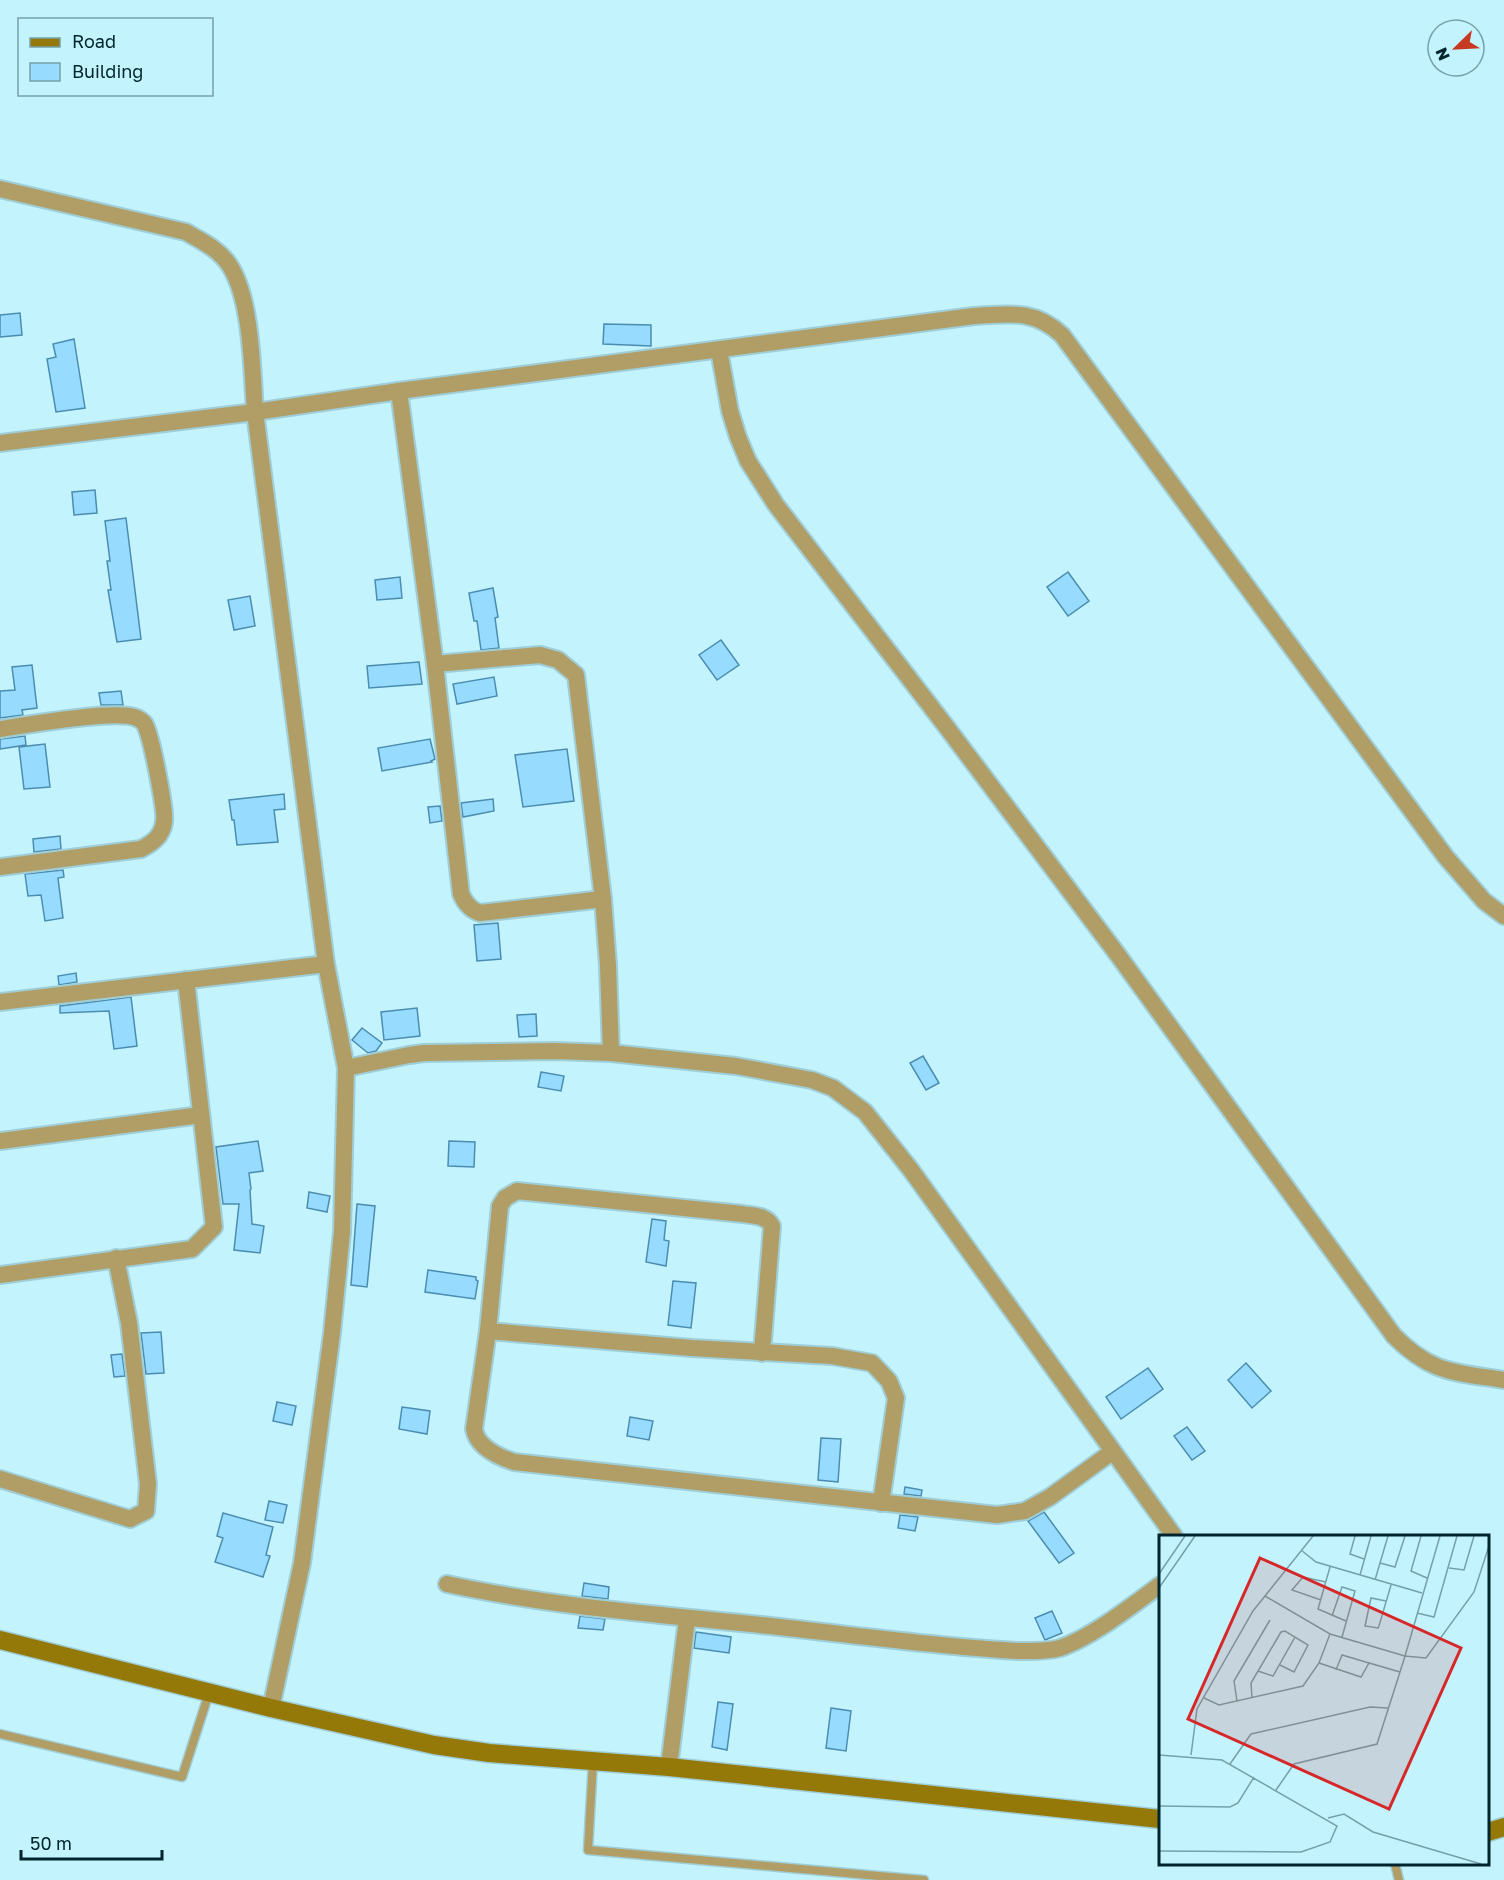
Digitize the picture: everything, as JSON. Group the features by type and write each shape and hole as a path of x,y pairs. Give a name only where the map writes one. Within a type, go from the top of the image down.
{"street":[{"path":"0,189 186,232 222,256 236,278 244,305 255,412 326,964 346,1068 342,1232 332,1333 302,1563 271,1708"},
{"path":"0,443 255,412 974,316 1028,315 1052,325 1062,335 1445,856 1484,901 1504,916"},
{"path":"719,350 730,411 738,437 748,461 776,505 1118,955 1395,1335 1413,1353 1433,1366 1504,1380"},
{"path":"399,392 435,664 461,894 470,908 480,913 603,899"},
{"path":"435,664 540,655 558,660 576,675 603,899 611,1053"},
{"path":"0,729 116,714 139,719 146,726 157,771 164,818 159,836 141,849 0,867"},
{"path":"0,1002 326,964"},
{"path":"0,1275 192,1249 214,1227 186,980"},
{"path":"346,1068 424,1053 555,1051 611,1053 736,1066 801,1078 832,1089 848,1098 865,1112 911,1170 1173,1535"},
{"path":"0,1141 201,1114"},
{"path":"762,1353 772,1226 767,1220 751,1215 517,1191 505,1198 500,1206 488,1330 474,1429 477,1438 501,1458 514,1462 997,1515 1025,1511 1050,1497 1112,1452"},
{"path":"0,1479 130,1519 146,1511 148,1484 129,1323 116,1258"},
{"path":"488,1330 762,1353 832,1356 872,1363 885,1374 896,1398 881,1503"},
{"path":"447,1584 530,1600 687,1619 985,1649 1044,1650 1059,1648 1075,1641 1159,1586"},
{"path":"669,1767 687,1619"},
{"path":"0,1640 271,1708 434,1745 489,1753 669,1767 1159,1819"},
{"path":"1489,1832 1504,1827"}],"lane":[{"path":"0,1734 182,1777 209,1693"},
{"path":"593,1761 588,1850 924,1880"},
{"path":"1395,1865 1399,1880"}],"building":[{"path":"20,313 22,335 0,337 0,315"},
{"path":"604,324 651,325 651,346 603,344"},
{"path":"74,339 85,408 56,412 47,359 56,357 53,344"},
{"path":"95,490 97,513 74,515 72,492"},
{"path":"126,518 141,639 117,642 108,590 111,590 107,561 110,561 105,521"},
{"path":"1068,572 1089,601 1068,616 1047,587"},
{"path":"400,577 402,598 377,600 375,580"},
{"path":"493,588 498,617 495,618 499,648 481,650 477,621 474,621 469,593"},
{"path":"250,596 255,626 234,630 228,600"},
{"path":"721,640 739,665 717,680 699,655"},
{"path":"419,662 422,684 369,688 367,666"},
{"path":"32,665 37,708 22,710 23,715 0,718 0,691 15,690 12,667"},
{"path":"494,677 497,696 457,704 453,684"},
{"path":"121,691 123,705 101,705 99,693"},
{"path":"25,736 26,745 0,749 0,739"},
{"path":"430,739 435,759 432,762 382,771 378,748"},
{"path":"45,744 50,787 24,789 19,747"},
{"path":"567,749 574,801 523,807 515,755"},
{"path":"284,794 285,809 274,810 278,842 237,845 229,800"},
{"path":"493,799 494,811 463,817 461,803"},
{"path":"440,806 442,821 430,823 428,807"},
{"path":"60,836 61,849 34,852 33,839"},
{"path":"63,870 64,877 58,878 63,918 45,921 41,895 28,896 25,874"},
{"path":"498,923 501,959 477,961 474,925"},
{"path":"76,973 77,982 59,985 58,976"},
{"path":"131,997 137,1046 114,1049 109,1011 60,1013 60,1006"},
{"path":"417,1008 420,1036 384,1040 381,1012"},
{"path":"536,1014 537,1036 519,1037 517,1015"},
{"path":"362,1028 382,1043 376,1051 368,1053 352,1040"},
{"path":"923,1056 939,1083 926,1090 910,1063"},
{"path":"541,1072 564,1076 561,1091 538,1087"},
{"path":"258,1141 263,1171 249,1173 252,1224 264,1226 260,1253 234,1250 239,1204 223,1204 216,1147"},
{"path":"449,1141 475,1142 474,1167 448,1166"},
{"path":"309,1192 330,1196 327,1212 307,1208"},
{"path":"357,1204 375,1206 367,1287 351,1285"},
{"path":"652,1219 666,1221 664,1240 669,1241 666,1266 646,1262"},
{"path":"428,1270 476,1277 478,1281 475,1299 425,1292"},
{"path":"673,1281 696,1283 691,1328 668,1325"},
{"path":"161,1332 164,1373 146,1374 141,1333"},
{"path":"122,1354 125,1376 114,1377 111,1355"},
{"path":"1246,1363 1271,1391 1252,1408 1228,1380"},
{"path":"1148,1368 1163,1389 1121,1419 1106,1397"},
{"path":"277,1402 296,1406 292,1425 273,1421"},
{"path":"402,1407 430,1411 427,1434 399,1429"},
{"path":"630,1417 653,1421 649,1440 627,1436"},
{"path":"1187,1427 1205,1451 1192,1460 1174,1436"},
{"path":"821,1438 841,1439 838,1482 818,1480"},
{"path":"905,1487 922,1490 921,1496 904,1494"},
{"path":"269,1501 287,1505 283,1523 265,1520"},
{"path":"1044,1512 1074,1553 1059,1563 1028,1521"},
{"path":"223,1513 273,1527 266,1555 270,1556 263,1577 215,1562 223,1538 217,1536"},
{"path":"900,1515 918,1517 915,1531 898,1528"},
{"path":"584,1583 609,1587 608,1599 582,1596"},
{"path":"1052,1611 1062,1633 1045,1640 1035,1618"},
{"path":"580,1616 605,1619 603,1630 578,1628"},
{"path":"696,1632 731,1637 729,1653 694,1648"},
{"path":"718,1702 733,1704 727,1750 712,1747"},
{"path":"831,1708 851,1711 846,1751 826,1748"}]}
